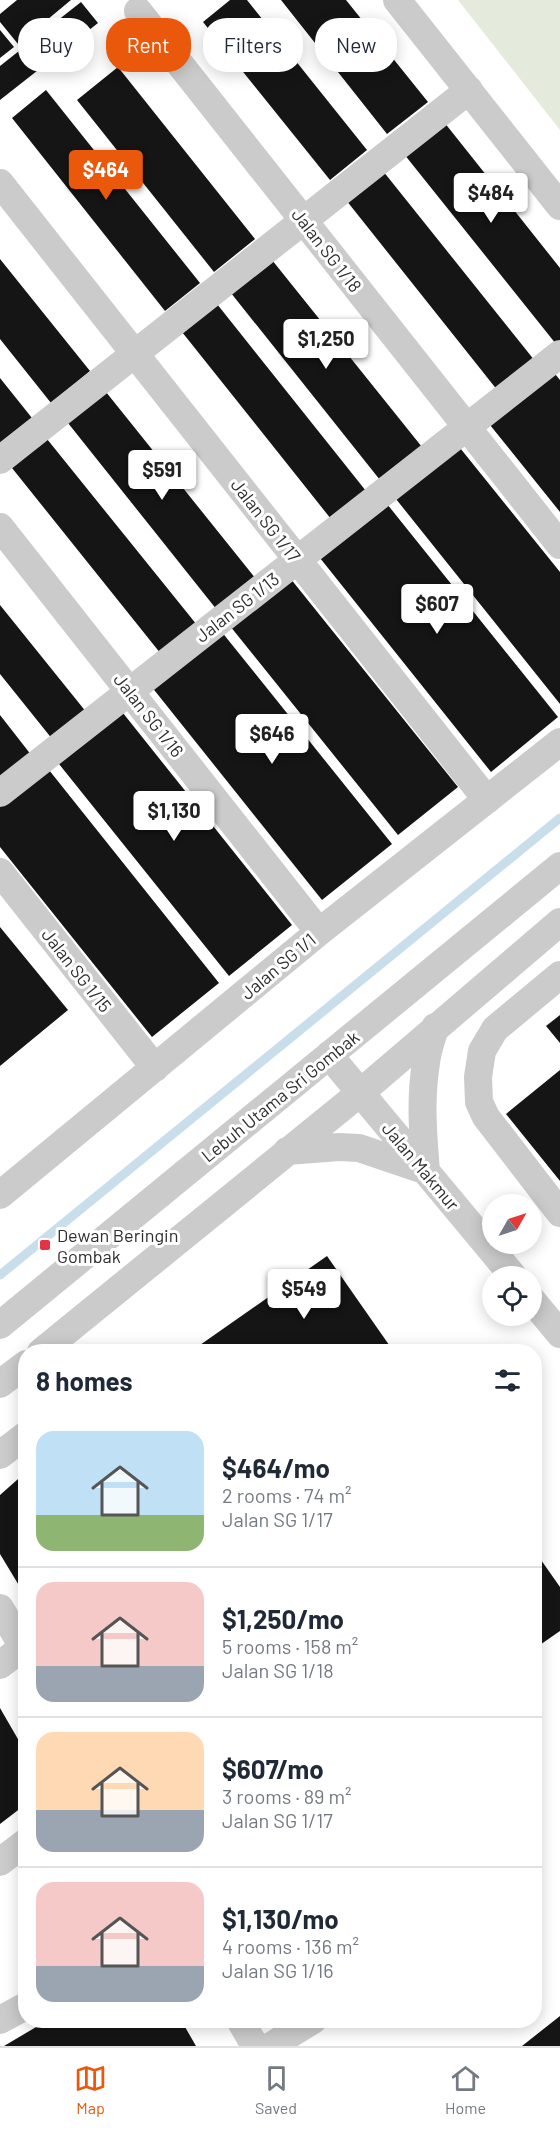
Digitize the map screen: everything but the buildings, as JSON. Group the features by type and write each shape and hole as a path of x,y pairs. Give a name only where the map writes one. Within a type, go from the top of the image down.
{"street":[{"path":"397,0 560,206"},
{"name":"Jalan SG 1/18","path":"138,11 560,545"},
{"path":"0,460 469,90"},
{"name":"Jalan SG 1/17","path":"0,183 487,800"},
{"name":"Jalan SG 1/13","path":"0,793 560,354"},
{"name":"Jalan SG 1/16","path":"0,526 319,932"},
{"name":"Jalan SG 1/1","path":"0,1195 319,932 560,742"},
{"name":"Lebuh Utama Sri Gombak","path":"0,1325 560,866"},
{"name":"Jalan SG 1/15","path":"0,872 155,1068"},
{"path":"51,1344 360,1093 560,921"},
{"path":"560,975 495,1029 482,1051 478,1077 478,1102 486,1118 560,1213"},
{"path":"287,1151 339,1147 359,1148 426,1171 422,1122 423,1092 426,1063 435,1027"},
{"name":"Jalan Makmur","path":"329,1055 505,1266"},
{"path":"542,1312 560,1334"},
{"path":"0,1384 18,1370"},
{"path":"0,1455 18,1441"},
{"path":"0,1608 18,1640"},
{"path":"0,1665 18,1654"},
{"path":"0,1862 18,1848"},
{"path":"0,2020 18,2010"},
{"path":"245,2028 255,2046"},
{"path":"271,2046 301,2028"}],"green space":[{"path":"458,0 560,0 560,130"}],"waterway":[{"path":"0,1275 560,818"}],"place":[{"name":"Dewan Beringin Gombak","path":"45,1245"}]}
